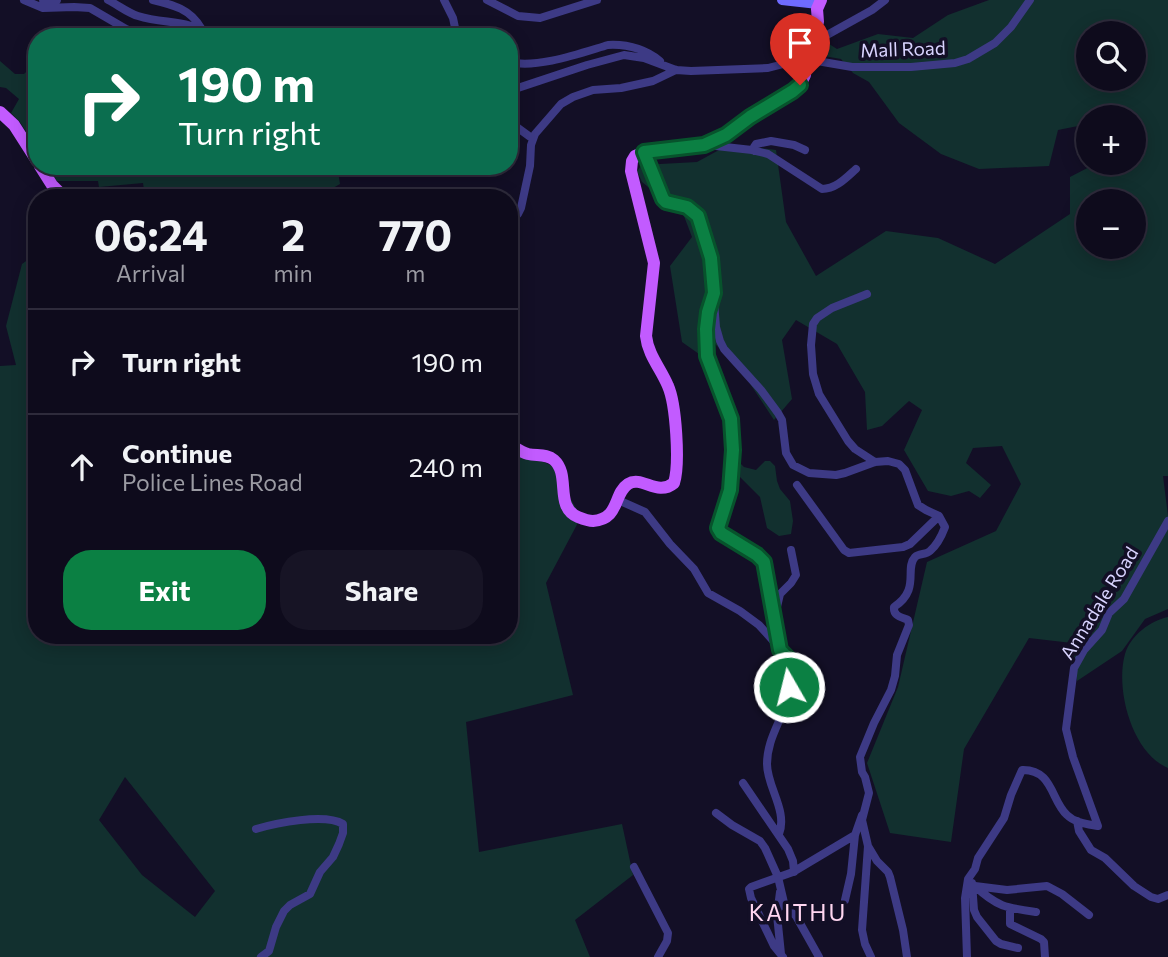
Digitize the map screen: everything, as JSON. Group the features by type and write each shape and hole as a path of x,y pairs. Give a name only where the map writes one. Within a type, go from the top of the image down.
{"main road":[{"path":"782,0 820,2 816,12 818,22"},
{"path":"518,450 556,461 561,471 567,509 571,514 585,520 596,521 611,513 625,487 632,482 660,488 674,483 674,412 671,394 647,344 654,263 631,167 635,156 644,152 704,145 726,135 793,91 805,75"},
{"path":"0,112 14,125 28,147"}],"street":[{"path":"24,0 43,8 90,8 124,28"},
{"path":"43,0 57,0"},
{"path":"108,0 138,16 201,28"},
{"path":"153,0 183,9 201,28"},
{"path":"444,0 455,28"},
{"path":"487,0 517,16 540,18 597,0"},
{"path":"795,61 818,40 886,0"},
{"name":"Mall Road","path":"518,88 624,55 644,58 676,70 691,71 768,68 795,61 911,67 956,63 995,43 1011,27 1030,0"},
{"path":"518,65 535,64 608,45 618,45 648,53 664,66"},
{"path":"518,214 530,166 533,139 554,110 573,97 593,90 653,82 676,70"},
{"path":"518,128 533,139"},
{"path":"755,151 756,144 771,141 805,150"},
{"path":"704,145 768,154 822,189 838,184 856,169"},
{"path":"644,152 663,199 687,207 698,216 710,251 716,327 720,341 778,413 782,420 786,453 793,465 809,473 836,475 875,462 899,464 905,470 918,505 939,516 944,523 944,530 930,552 917,555 913,561 911,586 902,602 894,609 896,615 908,620 909,625 897,655 891,690 860,757 869,793 862,820 868,846 890,877 907,957"},
{"path":"714,293 707,320 707,356 731,419 733,450 730,490 718,528 721,533 764,562 780,650"},
{"path":"867,293 832,308 817,318 813,324 811,345 819,394 848,441 875,462"},
{"path":"797,485 849,554 903,547 939,516"},
{"path":"618,500 645,512 694,569 708,593 752,618 792,662 785,705 771,737 767,757 767,769 781,817 779,834"},
{"name":"Annadale Road","path":"1077,821 1098,826 1073,757 1066,729 1074,668 1084,650 1101,630 1109,613 1124,599 1168,521"},
{"path":"775,617 780,594 796,575 791,550"},
{"path":"967,957 965,898 978,858 1004,818 1010,794 1022,770 1029,770 1043,777 1062,810 1077,821 1079,831 1091,849 1105,858 1134,886 1158,899 1168,895"},
{"path":"743,783 788,849 794,872"},
{"path":"845,900 858,821 865,810"},
{"path":"716,813 760,841 778,877 786,909 796,915 819,957"},
{"path":"256,829 267,825 323,820 337,820 343,824 339,844 320,872 310,894 284,911 269,951 261,957"},
{"path":"782,956 774,946 749,893 751,887 794,872 855,835"},
{"path":"868,846 862,930 872,957"},
{"path":"634,867 668,933 667,941 658,957"},
{"path":"971,883 994,903 1036,912"},
{"path":"971,883 1007,890 1047,886 1089,915"},
{"path":"971,883 977,918 996,941 1018,948"},
{"path":"781,889 777,915 782,956"},
{"path":"1010,908 1010,924 1041,939 1045,957"}],"green space":[{"path":"989,0 1168,0 1168,476 1163,476 1168,516 1168,609 1145,619 1122,651 1077,681 1072,643 1029,638 964,749 951,842 890,833 867,763 898,687 927,562 996,531 1021,484 1002,446 973,448 966,463 991,485 980,498 969,491 951,496 928,491 904,450 922,410 909,401 882,426 867,430 865,392 837,344 796,320 782,340 792,399 774,420 739,367 714,343 699,354 682,342 670,266 692,237 684,216 642,182 637,171 642,165 697,162 730,144 776,150 786,222 816,276 886,231 938,238 995,264 1070,214 1070,177 1076,174 1146,175 1146,105 1076,105 1076,126 1058,130 1049,166 979,169 941,154 899,123 869,82 853,73 841,59 824,56 813,50 823,40 837,49 878,34 913,38 948,15"},
{"path":"0,61 15,74 24,74 28,70 28,135 11,113 19,99 6,88 0,87"},
{"path":"53,175 338,175 340,184 333,189 144,189 143,183 99,187 98,181 57,181"},
{"path":"28,260 28,644 518,644 518,449 552,466 581,517 546,583 573,695 466,722 479,852 622,824 633,875 575,920 590,957 0,957 0,366 16,365 6,326 22,264","holes":["125,777 215,891 195,917 142,875 99,820"]},
{"path":"765,461 770,461 775,466 780,489 790,501 793,521 791,534 779,536 767,528 760,497 737,474 739,462 744,467 756,470"},
{"path":"1168,617 1168,768 1155,760 1136,735 1125,701 1122,668 1125,654 1136,635 1148,625"}],"tunnel":[{"path":"805,75 818,22"}],"district":[{"name":"KAITHU","path":"798,913"}],"route":[{"path":"789,687 792,662 780,650 764,562 718,531 731,486 733,450 728,408 707,356 706,329 714,293 710,251 698,216 687,207 666,202 660,195 644,152 704,145 726,135 800,85"}]}
